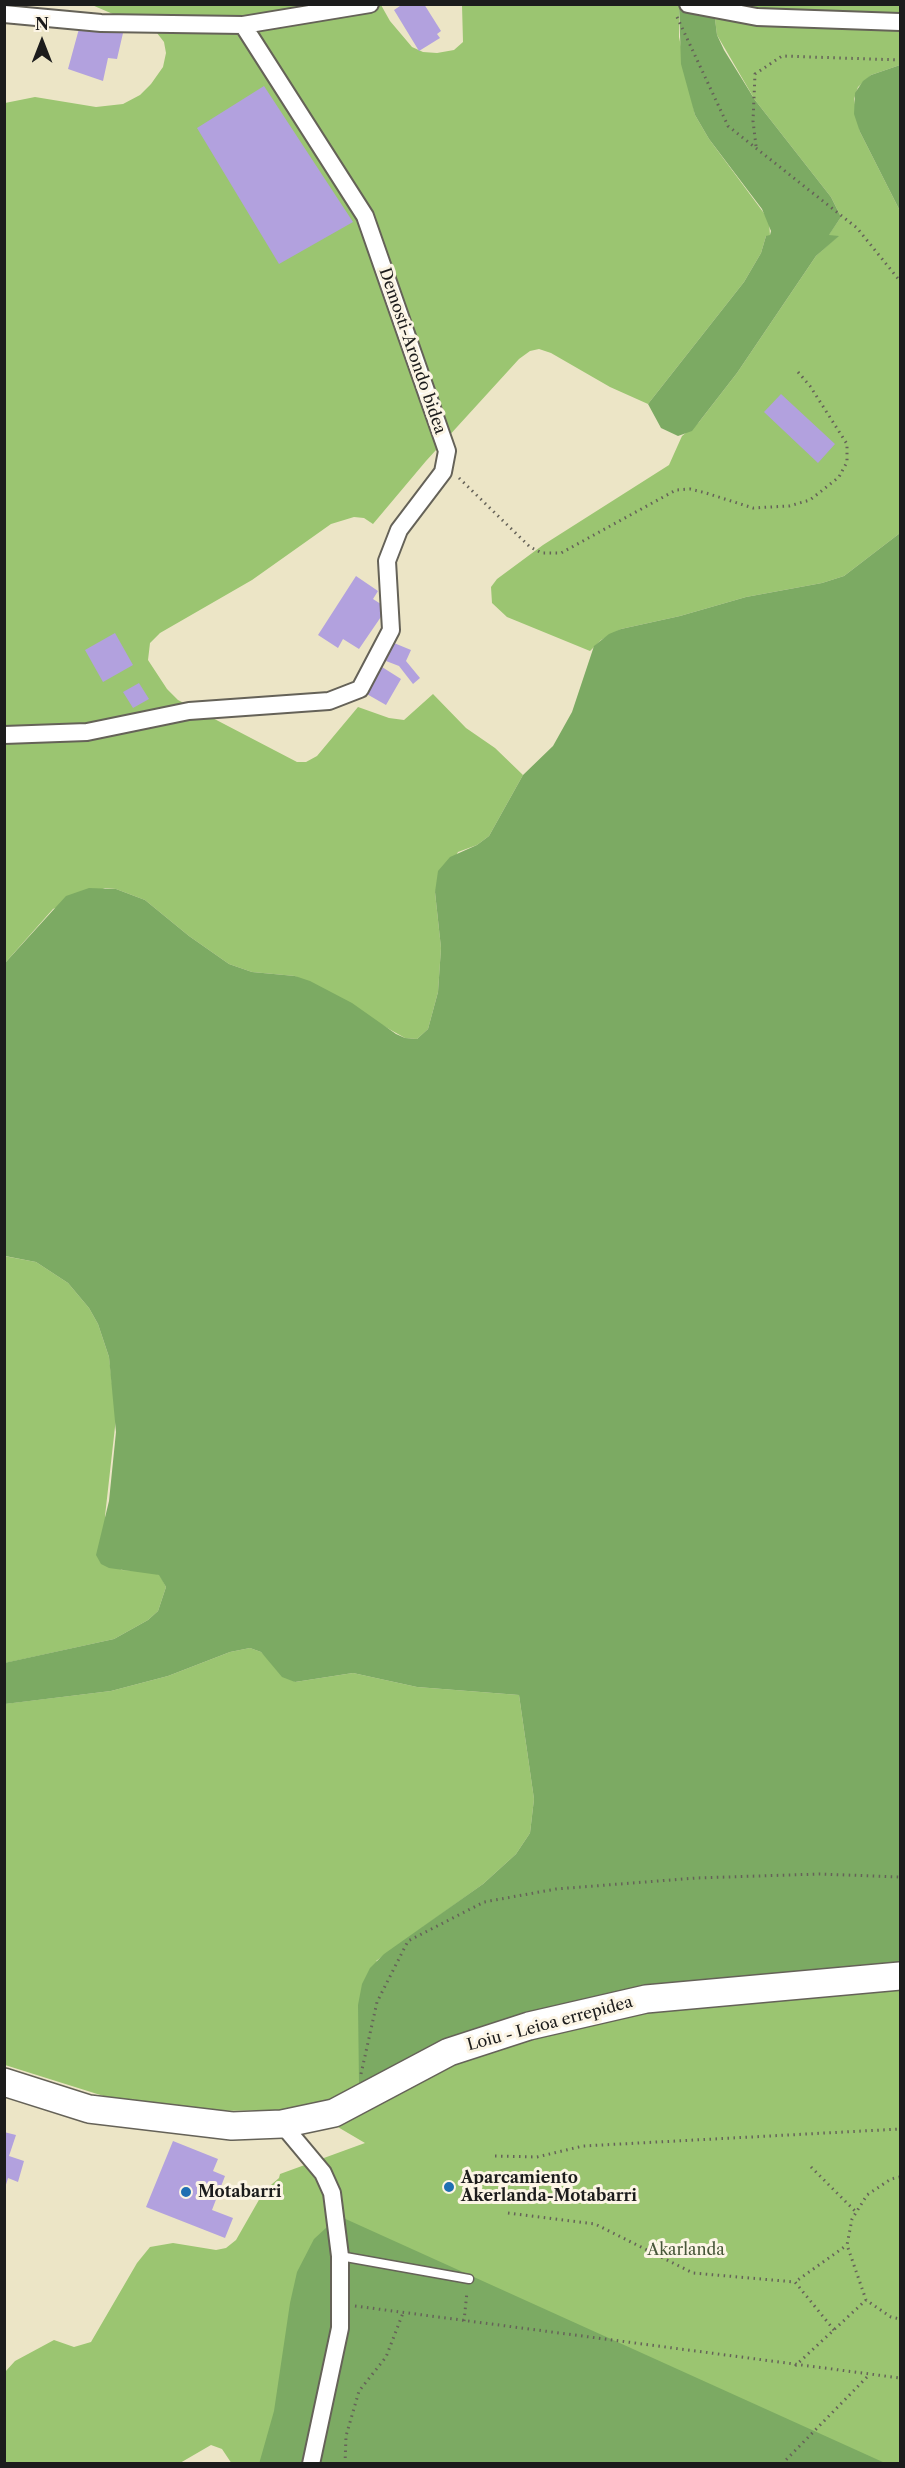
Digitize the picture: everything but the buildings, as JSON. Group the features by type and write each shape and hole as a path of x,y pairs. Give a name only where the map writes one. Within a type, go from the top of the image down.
{"main road":[{"name":"Loiu - Leioa errepidea","path":"4,2082 89,2109 232,2126 282,2124 334,2113 449,2052 529,2026 646,1999 900,1976"}],"street":[{"path":"4,14 101,23 243,26 370,4"},
{"path":"682,10 757,16 900,22"},
{"name":"Demosti-Arondo bidea","path":"243,26 365,216 447,451 444,464"},
{"path":"4,735 87,732 189,711 329,701 360,689 392,630 387,561 399,530 442,472 444,464"},
{"path":"282,2124 323,2173 332,2193 340,2256 340,2328 311,2463"}],"lane":[{"path":"340,2256 469,2279"}],"path":[{"path":"682,10 728,126 857,228 900,281"},
{"path":"756,146 753,121 755,74 782,56 900,60"},
{"path":"444,464 530,547 542,553 561,553 676,490 690,489 753,508 789,506 810,500 822,492 839,477 847,462 847,444 842,432 798,372"},
{"path":"355,2102 377,2002 408,1941 484,1902 556,1889 696,1878 820,1874 900,1877"},
{"path":"495,2156 537,2157 583,2146 900,2129"},
{"path":"811,2167 856,2212"},
{"path":"900,2177 867,2195 852,2219 847,2245 866,2300 891,2317 900,2319"},
{"path":"508,2213 595,2224 693,2273 795,2282 847,2245"},
{"path":"464,2321 469,2279"},
{"path":"795,2282 834,2330"},
{"path":"795,2366 866,2300"},
{"path":"341,2305 900,2378"},
{"path":"345,2463 346,2436 359,2391 386,2357 403,2313"},
{"path":"782,2463 870,2374"}],"green space":[{"path":"740,4 900,5 900,65 871,75 858,87 854,99 860,132 900,211 900,533 844,576 822,583 746,597 680,616 621,629 601,640 590,651 507,617 492,603 491,587 497,579 543,545 669,465 682,436 699,422 737,373 816,256 838,236 828,236 841,217 831,197 755,100 717,35 714,11"},
{"path":"92,5 381,5 390,21 412,47 423,52 437,53 454,50 463,42 462,5 679,5 679,37 695,115 709,139 769,220 770,236 766,236 761,253 744,282 648,404 610,387 551,353 539,349 530,351 519,359 426,461 373,524 364,518 354,517 331,524 252,580 160,633 150,643 148,660 167,689 178,700 297,762 306,762 317,756 358,707 389,718 404,720 433,694 466,728 495,748 523,775 489,836 477,845 458,852 435,892 441,948 438,992 428,1029 417,1039 405,1038 295,976 252,972 229,964 189,936 145,900 116,889 105,888 53,909 5,963 5,103 35,97 96,107 123,104 140,95 151,84 163,67 166,53 164,42 157,33"},
{"path":"679,5 714,11 717,35 724,50 755,100 831,197 841,217 829,235 839,236 816,256 737,373 692,431 678,436 661,428 648,404 744,282 761,253 766,236 770,235 771,231 762,209 709,139 695,115 681,64"},
{"path":"900,65 900,211 860,132 854,114 855,93 863,81 871,75"},
{"path":"900,533 900,1973 640,2010 359,2083 358,2005 362,1984 370,1968 384,1954 483,1884 516,1854 530,1833 534,1799 519,1695 417,1687 353,1673 295,1682 282,1677 261,1652 250,1648 230,1652 168,1676 111,1691 5,1704 4,1663 114,1639 148,1620 158,1611 166,1587 159,1575 109,1568 101,1564 96,1555 109,1501 116,1432 109,1357 98,1324 89,1308 68,1283 36,1262 5,1256 5,963 66,896 89,888 116,889 145,900 189,936 229,964 252,972 295,976 310,981 352,1003 396,1034 405,1038 417,1039 428,1029 438,992 441,948 435,892 438,871 450,857 477,845 489,836 523,775 553,746 572,712 594,646 609,634 621,629 680,616 746,597 822,583 844,576"},
{"path":"4,1256 36,1262 68,1283 89,1308 98,1324 109,1357 116,1418 105,1516 121,1570 148,1571 160,1575 166,1587 158,1611 148,1620 114,1639 5,1663"},
{"name":"Akarlanda","path":"250,1648 261,1652 295,1682 353,1673 417,1687 519,1695 534,1799 530,1833 516,1854 483,1884 376,1961 536,2038 640,2010 900,1973 900,2463 232,2464 222,2449 211,2445 180,2463 5,2463 5,2372 15,2361 54,2340 74,2347 91,2342 137,2263 150,2247 173,2243 216,2250 226,2248 236,2240 264,2191 279,2178 280,2174 365,2143 331,2123 286,2110 204,2111 110,2098 5,2065 4,1704 111,1691 168,1676 230,1652"},
{"path":"339,2216 885,2463 259,2464 274,2411 290,2303 297,2272 314,2239"}],"place":[{"name":"Aparcamiento Akerlanda-Motabarri","path":"449,2187"},
{"name":"Motabarri","path":"186,2192"}]}
